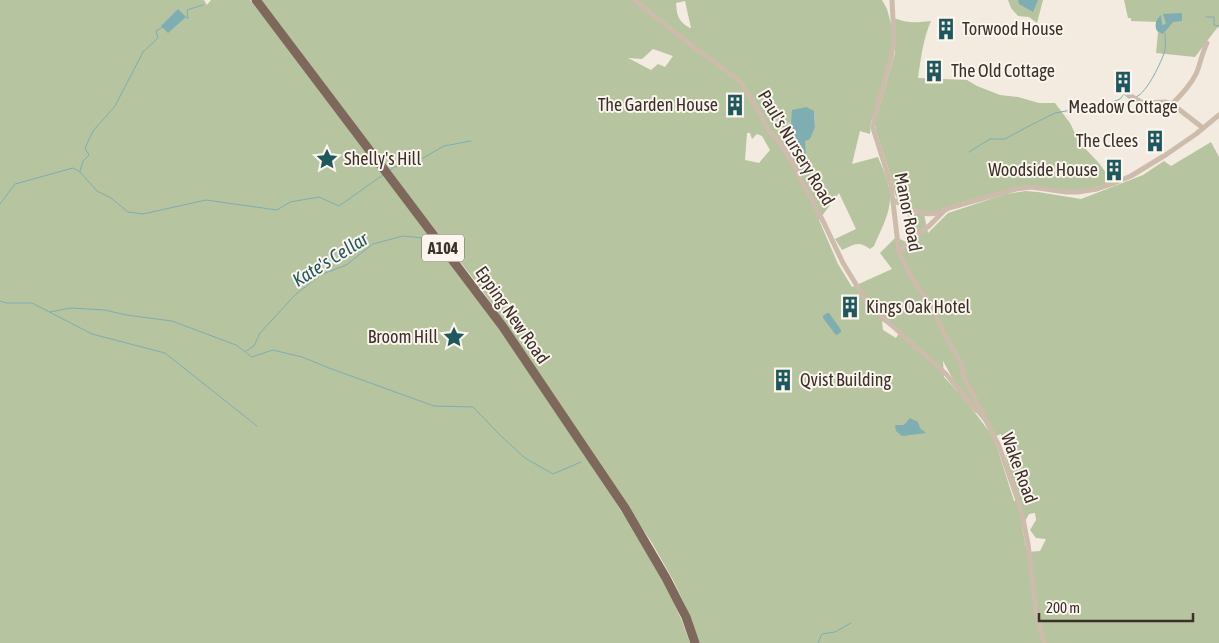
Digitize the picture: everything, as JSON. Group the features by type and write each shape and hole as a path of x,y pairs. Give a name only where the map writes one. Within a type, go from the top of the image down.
{"main road":[{"name":"Epping New Road","path":"256,0 522,354 624,508 666,578 686,618 695,643"}],"street":[{"name":"Paul's Nursery Road","path":"634,0 740,80 769,132 776,138 788,155 843,263 868,304 904,337"},
{"path":"886,0 891,9"},
{"name":"Manor Road","path":"892,0 894,40 873,128 891,185 899,253 920,291 927,298 946,337 961,362 964,377 982,413"},
{"path":"1172,104 1188,88 1196,74 1206,43"},
{"path":"1129,95 1143,103 1165,102 1172,104 1203,128"},
{"path":"899,253 909,241 949,208 1016,189 1031,187 1078,192 1112,184 1131,176 1167,154 1219,116"},
{"path":"893,200 916,212 930,214 944,211"},
{"name":"Wake Road","path":"904,337 946,374 976,410 982,413 999,446 1023,520 1028,544 1036,612 1044,643"}],"green space":[{"path":"0,0 204,0 207,5 211,0 250,0 516,351 643,544 664,580 690,643 0,643"},
{"path":"260,0 882,0 887,9 891,24 893,46 871,122 870,134 860,131 852,164 878,157 887,179 890,194 887,214 874,246 870,249 859,244 842,250 835,239 856,229 839,193 819,220 838,264 852,287 892,269 880,253 896,237 906,242 911,220 906,213 924,214 928,233 948,213 1006,194 1026,191 1081,199 1143,175 1164,161 1171,166 1211,142 1219,157 1219,643 699,643 685,605 652,543 482,290 294,47","holes":["685,1 691,28 678,15 676,3","653,49 673,56 665,67 658,64 651,70 628,58 642,59","814,111 815,127 805,141 805,145 783,126","747,133 750,133 752,139 757,134 762,136 770,150 759,163 745,160","882,321 899,333 896,338 883,330","943,361 960,392 944,377","964,398 996,436 1001,434 1019,501 1014,501 994,438","1035,513 1036,520 1030,530 1036,538 1046,539 1040,551 1027,552 1022,527 1029,514"]},
{"path":"1008,0 1043,0 1037,23 1029,17 1018,16 1011,8"},
{"path":"1124,0 1219,0 1219,27 1195,57 1156,53 1159,22 1131,21 1131,18 1128,18"},
{"path":"895,19 910,22 931,21 924,42 918,78 967,80 1000,95 1018,97 1039,103 1055,103 1070,123 1079,142 1098,162 1113,182 1077,191 1026,186 926,213 903,204 897,199 895,194 876,130 876,119 895,53"}],"water":[{"path":"1018,0 1038,0 1033,12 1019,4"},
{"path":"178,9 186,17 168,33 161,26"},
{"path":"1182,13 1182,21 1173,22 1163,34 1157,31 1156,22 1161,15 1162,25 1166,24 1163,14"},
{"path":"806,107 814,111 815,127 810,139 805,141 806,157 803,169 786,143 783,126 791,123 792,110"},
{"path":"829,313 841,330 837,335 823,318"},
{"path":"910,418 918,422 920,428 926,433 902,436 896,431 895,425 904,425"}],"waterway":[{"path":"186,17 188,19 187,10 203,5"},
{"path":"1206,17 1214,17 1214,25 1219,26"},
{"path":"80,171 83,161 89,155 85,148 93,131 115,106 143,52 158,38 156,31 163,27"},
{"path":"1136,97 1145,90 1161,61 1165,50 1165,34"},
{"path":"969,152 990,139 1005,139 1055,113 1092,104 1110,103 1120,99 1124,94 1130,99"},
{"path":"389,171 394,167 411,165 444,146 471,141"},
{"path":"0,204 15,184 73,168 80,172 97,191 111,198 128,212 143,214 206,200 277,210 290,202 319,197 339,206 383,175"},
{"name":"Kate's Cellar","path":"246,351 254,346 260,333 295,295 320,275 346,265 373,244 403,236 423,238"},
{"path":"0,301 6,303 32,303 92,334 165,353 257,426"},
{"path":"50,312 71,308 105,310 126,315 172,321 236,345 252,357 273,350 302,357 434,406 473,407 525,458 553,474 581,462"},
{"path":"818,643 822,634 835,632 851,623"}],"place":[{"name":"Torwood House","path":"946,29"},
{"name":"The Old Cottage","path":"934,71"},
{"name":"Meadow Cottage","path":"1123,82"},
{"name":"The Garden House","path":"735,105"},
{"name":"The Clees","path":"1155,141"},
{"name":"Shelly's Hill","path":"327,159"},
{"name":"Woodside House","path":"1114,170"},
{"name":"Kings Oak Hotel","path":"850,307"},
{"name":"Broom Hill","path":"454,337"},
{"name":"Qvist Building","path":"783,380"}]}
